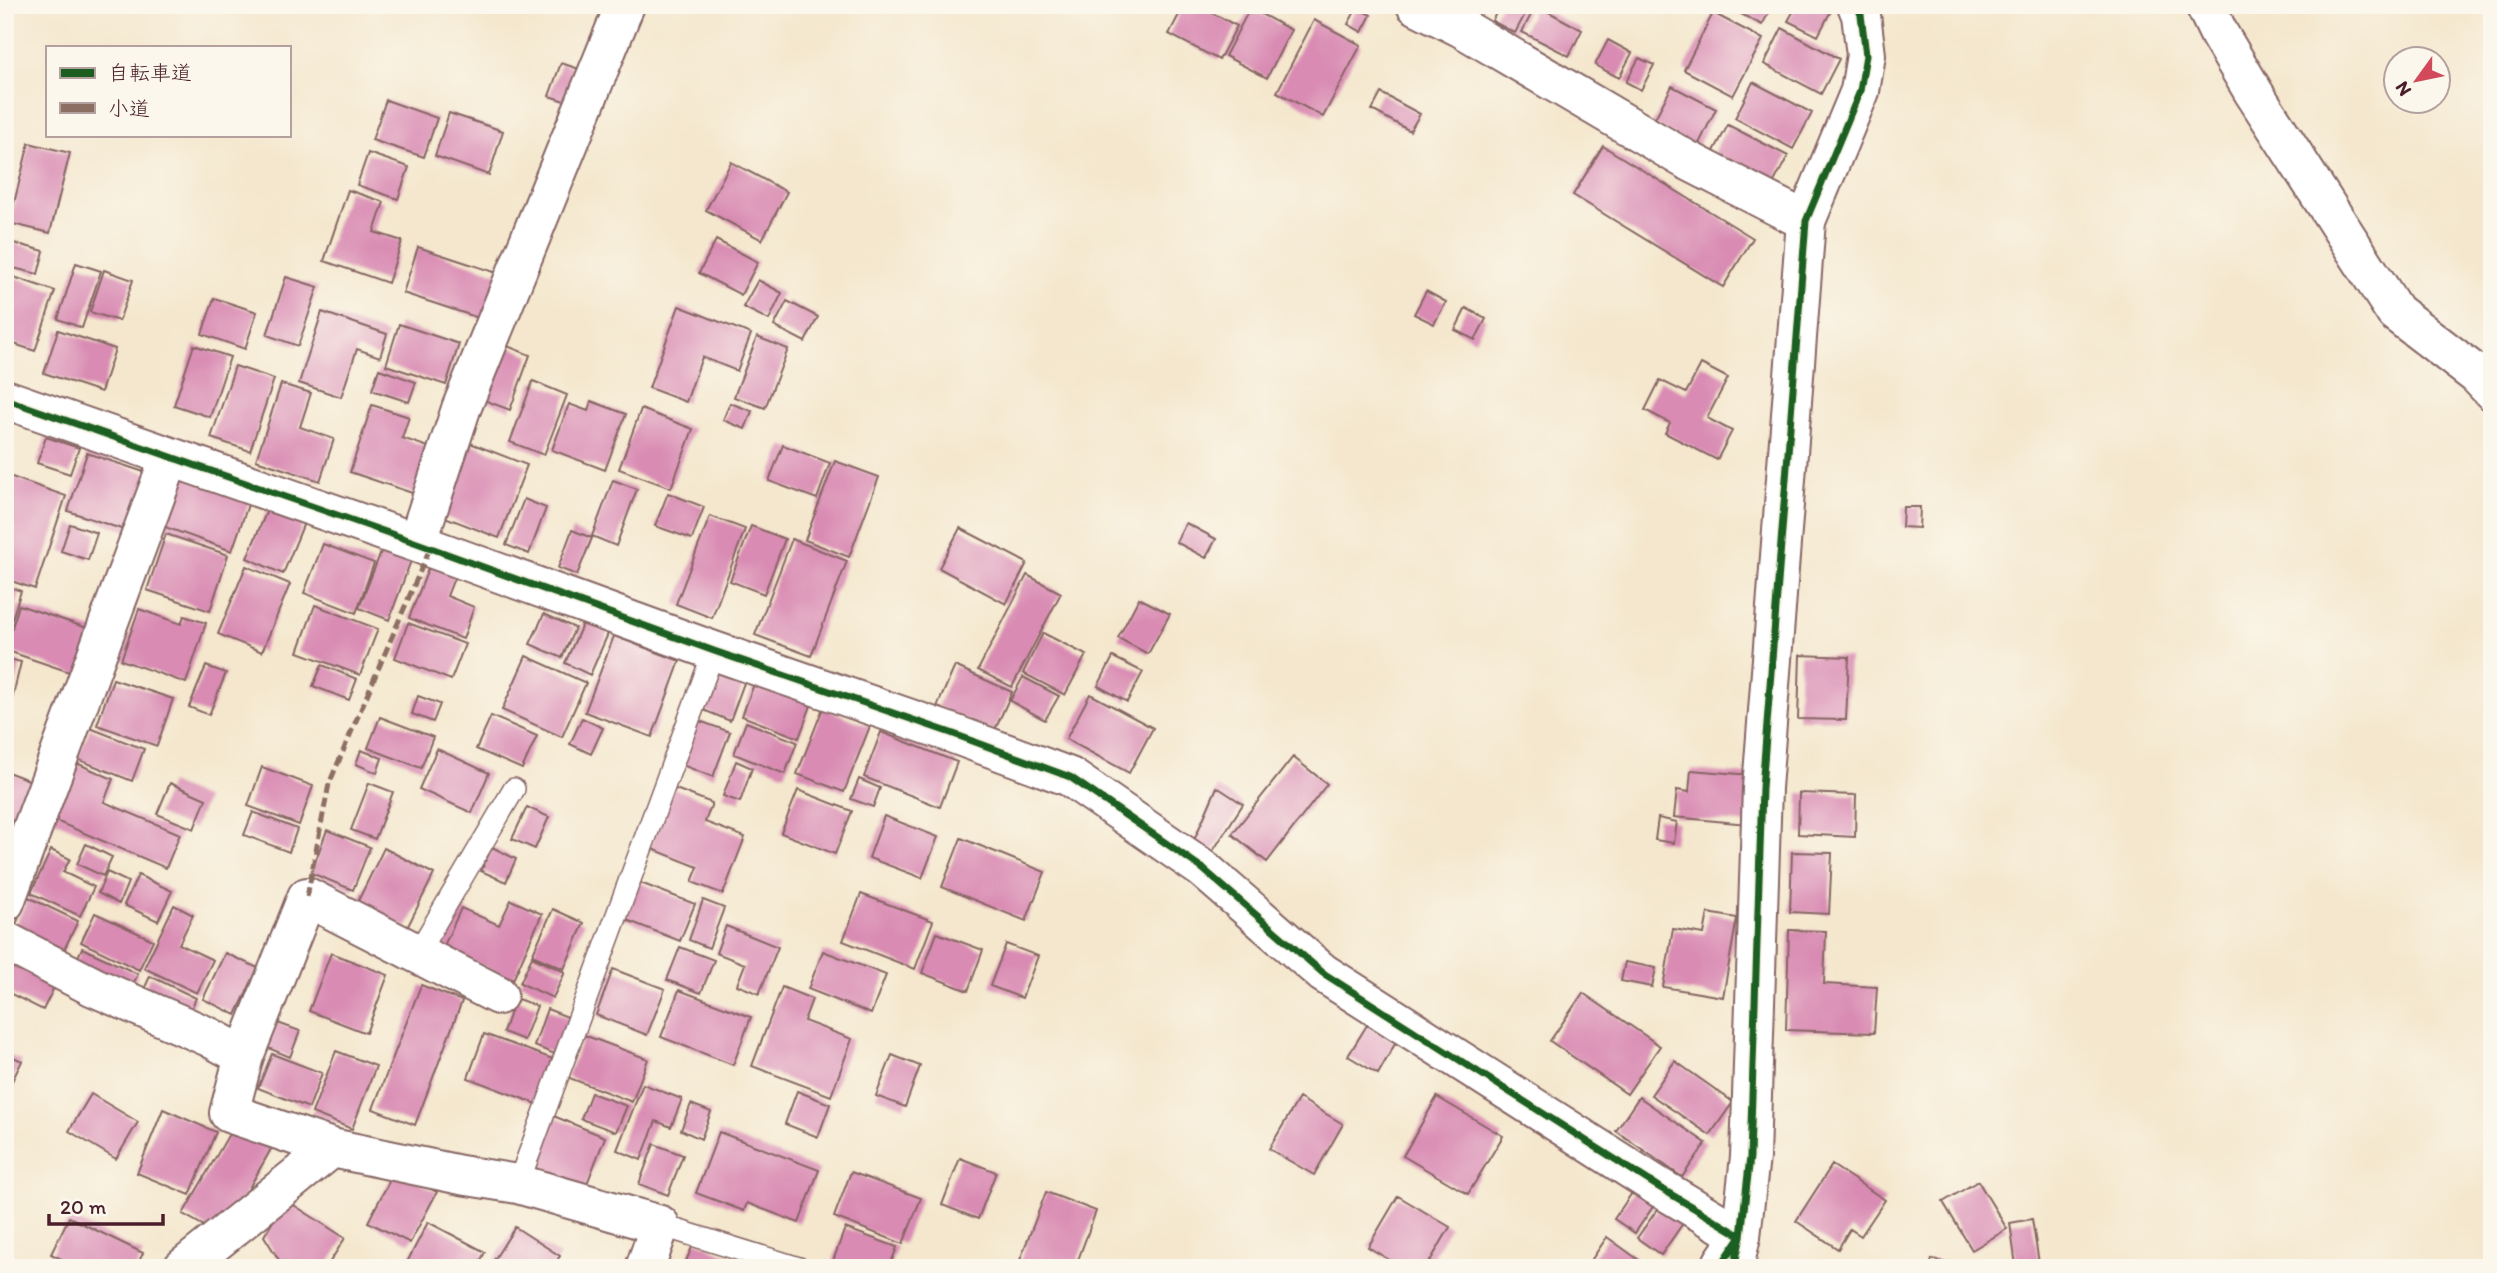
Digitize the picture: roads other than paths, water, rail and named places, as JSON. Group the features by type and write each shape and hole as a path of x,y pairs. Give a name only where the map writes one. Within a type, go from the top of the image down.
{"street":[{"path":"417,543 461,409 625,5"},
{"path":"1416,5 1462,28 1685,159 1806,221"},
{"path":"2205,5 2219,34 2255,93 2395,312 2477,375 2492,391"},
{"path":"1719,1268 1737,1252 1750,1157 1762,788 1806,221 1860,91 1866,55 1861,9"},
{"path":"5,399 417,543 714,652 1070,777 1202,868 1323,973 1657,1186 1737,1252"},
{"path":"5,902 170,457"},
{"path":"498,995 307,897 244,1056 229,1113 332,1148 518,1184 660,1225 645,1268"},
{"path":"5,941 94,987 209,1037 244,1056"},
{"path":"183,1268 332,1148"}],"lane":[{"path":"518,1184 714,652"},
{"path":"417,954 514,789"},
{"path":"660,1225 799,1268"}]}
